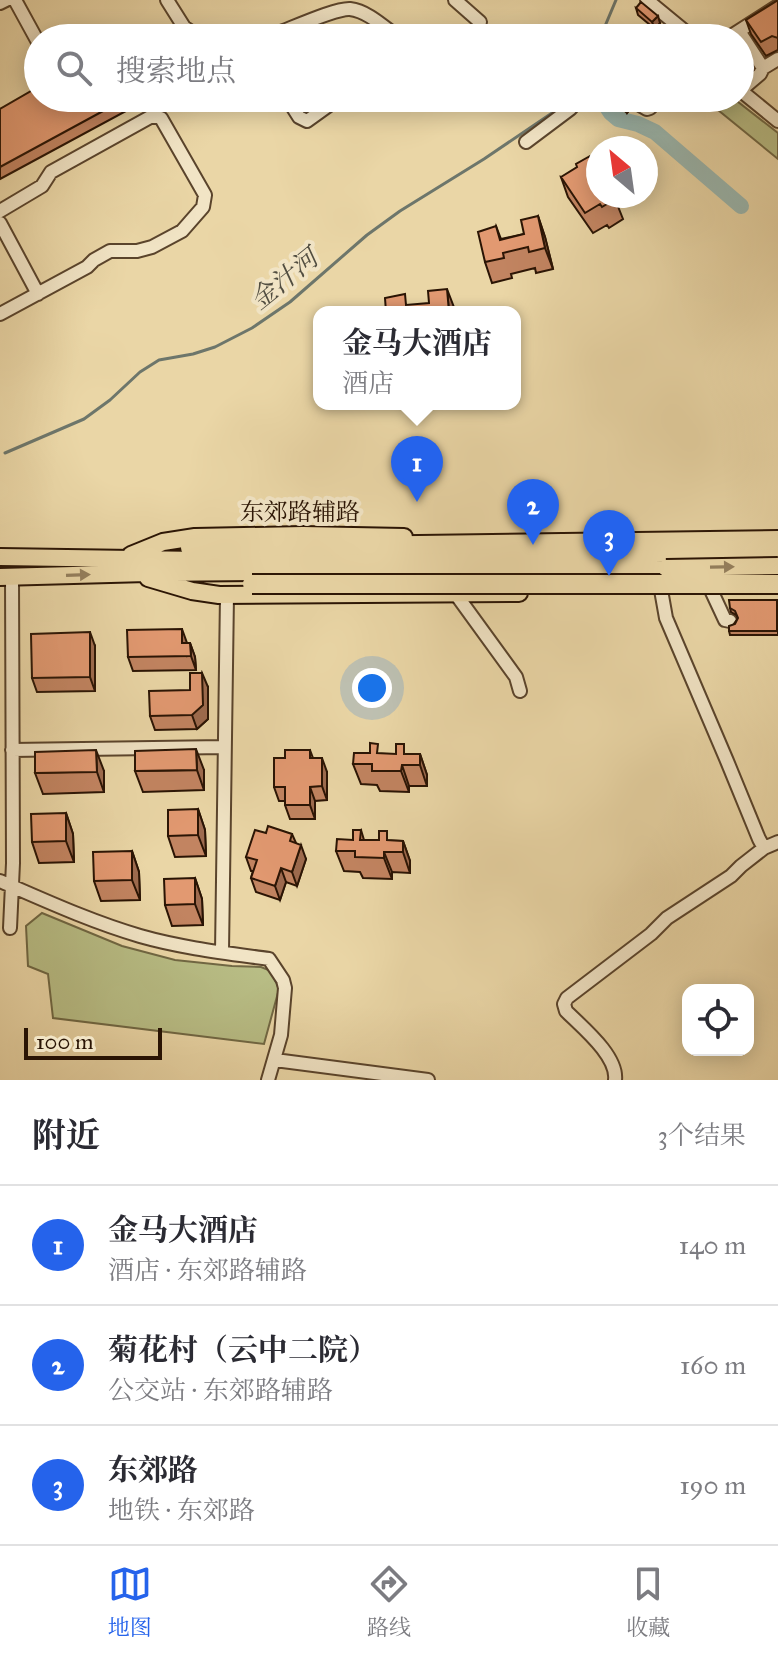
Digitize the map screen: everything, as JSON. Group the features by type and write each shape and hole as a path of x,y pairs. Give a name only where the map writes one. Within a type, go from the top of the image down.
{"highway":[{"path":"190,548 778,540"},
{"path":"252,584 778,586"}],"main road":[{"name":"东郊路辅路","path":"114,566 129,556 172,539 195,537 406,538 778,531"},
{"path":"114,566 185,545 190,548"},
{"path":"6,577 200,560 778,552"},
{"path":"0,557 114,566 778,566"},
{"path":"114,566 220,586 252,584"},
{"path":"114,566 192,591 227,595 621,592 778,586"},
{"path":"666,568 711,590"}],"street":[{"path":"0,3 6,0"},
{"path":"15,0 28,24"},
{"path":"167,0 182,24"},
{"path":"455,0 480,22"},
{"path":"647,0 676,24"},
{"path":"750,24 778,6"},
{"path":"302,24 349,9 381,24"},
{"path":"754,57 763,68"},
{"path":"754,77 778,59"},
{"path":"754,101 778,121"},
{"path":"296,112 307,121 320,112"},
{"path":"526,142 566,112"},
{"path":"0,211 42,186 51,172 152,116 161,118 205,195 203,207 182,231 152,247 137,251 110,251 87,267 0,314"},
{"path":"0,223 38,294"},
{"path":"6,577 12,750 6,884 10,928"},
{"path":"661,590 666,618 764,848"},
{"path":"711,590 725,620 730,621"},
{"path":"455,593 516,677 520,691"},
{"path":"222,952 227,595"},
{"path":"12,750 224,747"},
{"path":"615,1080 612,1060 566,1011 564,1004 567,998 651,934 667,918 731,876 764,848 778,842"},
{"path":"6,884 68,911 139,936 174,945 269,959 285,988 281,1035 268,1080"},
{"path":"275,1060 428,1080"}],"green space":[{"path":"720,112 751,112 778,133 778,159"},
{"path":"42,913 122,946 175,960 261,967 271,971 279,989 264,1044 53,1018 48,974 28,966 26,926"}],"building":[{"path":"778,0 778,38 772,36 761,42 754,32 754,24 746,20"},
{"path":"641,2 658,16 652,22 636,8"},
{"path":"24,95 24,112 101,112 0,167 0,109"},
{"path":"586,158 586,208 593,208 585,213 561,177 577,167 576,164"},
{"path":"538,216 545,248 529,252 528,247 503,253 504,258 485,262 478,232 496,226 500,240 524,234 521,220"},
{"path":"447,289 448,306 386,306 385,298 405,294 406,305 429,303 428,291"},
{"path":"729,600 777,600 777,631 729,631 729,626 735,624 738,618 730,608"},
{"path":"182,629 182,643 190,643 191,656 128,657 127,630"},
{"path":"90,632 90,677 32,678 31,634"},
{"path":"190,673 202,673 203,705 192,715 150,716 149,691 190,690"},
{"path":"370,743 378,744 377,753 396,754 396,744 404,744 404,754 420,754 420,765 402,765 401,771 372,771 372,764 353,764 354,753 370,753"},
{"path":"196,749 197,770 135,771 135,751"},
{"path":"96,750 97,772 35,773 35,752"},
{"path":"285,750 310,750 310,758 322,758 322,786 310,787 310,805 285,805 285,787 274,787 274,758 285,758"},
{"path":"198,809 198,835 168,836 168,810"},
{"path":"66,813 66,841 32,842 31,814"},
{"path":"268,826 292,834 290,841 301,845 292,872 281,868 275,886 251,878 257,860 246,857 255,830 266,833"},
{"path":"353,830 361,830 360,840 379,840 379,831 387,831 387,840 403,841 403,852 384,852 384,858 355,857 355,851 336,851 337,839 353,840"},
{"path":"132,851 132,880 94,881 93,852"},
{"path":"195,878 195,904 165,905 164,879"}],"waterway":[{"name":"金汁河","path":"606,24 616,0"},
{"name":"金汁河","path":"5,453 84,419 159,360 215,347 252,328 290,302 367,235 400,211 554,112"},
{"path":"610,112 618,119 655,132 741,206"}],"place":[{"name":"金马大酒店","path":"417,502"},
{"name":"菊花村（云中二院）","path":"533,545"},
{"name":"东郊路","path":"609,576"}]}
